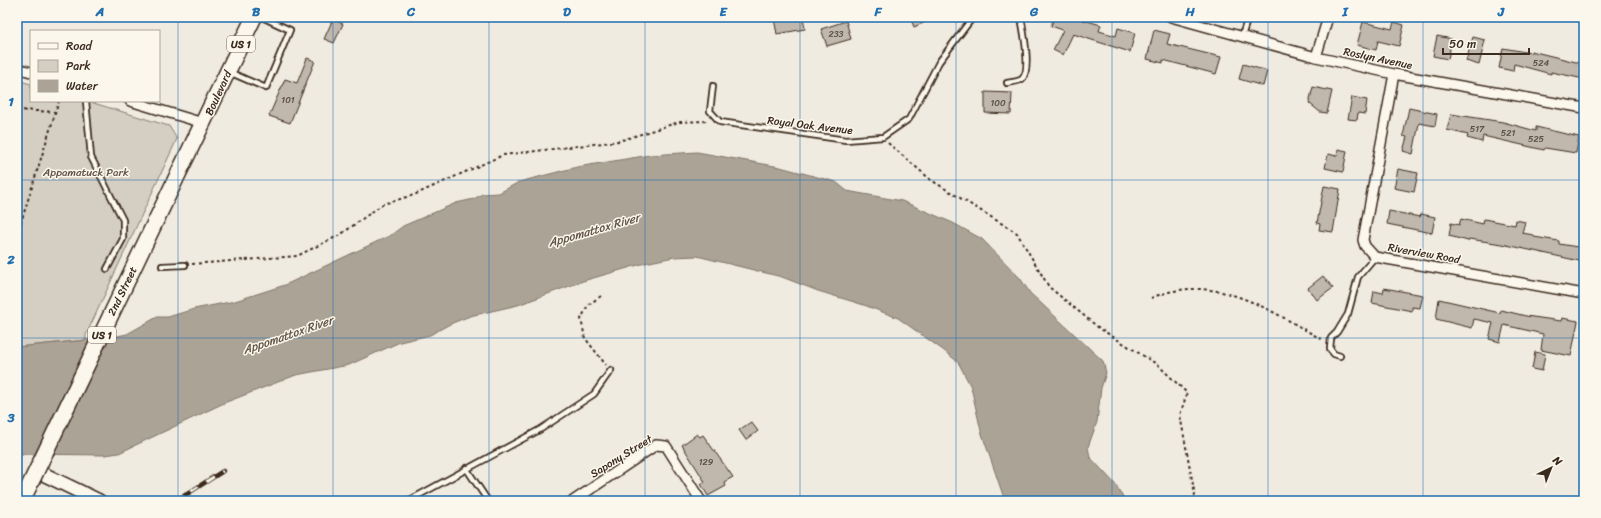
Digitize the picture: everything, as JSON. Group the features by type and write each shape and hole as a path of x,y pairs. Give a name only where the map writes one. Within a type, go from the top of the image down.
{"main road":[{"name":"Boulevard","path":"181,168 254,17"},
{"name":"2nd Street","path":"22,501 181,168"}],"street":[{"name":"Roslyn Avenue","path":"1171,17 1316,57 1394,74 1584,108"},
{"path":"1316,57 1328,17"},
{"path":"17,68 30,72"},
{"name":"Riverview Road","path":"1394,74 1363,240 1365,246 1375,256 1584,294"},
{"path":"133,102 203,123"},
{"name":"Sapony Street","path":"573,501 656,445 666,446 701,501"},
{"path":"36,471 100,501"}],"lane":[{"path":"228,71 266,88 290,30 262,17"},
{"path":"883,137 909,119 939,62 973,17"},
{"path":"1007,83 1022,79 1025,74 1026,47 1021,17"},
{"path":"1242,36 1248,17"},
{"path":"713,86 710,111 720,122"},
{"path":"86,102 92,157 123,220 123,239 107,269"},
{"name":"Royal Oak Avenue","path":"720,122 846,140 883,137"},
{"path":"1340,356 1334,354 1329,344 1348,314 1358,277 1375,256"},
{"path":"162,266 184,265"},
{"path":"408,501 466,468 541,429 594,394 611,370"},
{"path":"466,468 488,501"}],"path":[{"path":"17,235 60,102"},
{"path":"17,110 56,112"},
{"path":"184,265 297,256 340,235 383,204 414,196 503,155 619,141 679,122 698,120 720,122"},
{"path":"883,137 903,157 931,180 1016,233 1049,287 1099,328 1158,365 1187,393 1180,415 1196,501"},
{"path":"1151,298 1175,290 1191,289 1234,294 1251,300 1329,344"},
{"path":"600,296 588,305 581,319 585,338 611,370"}],"green space":[{"name":"Appamatuck Park","path":"17,80 30,84 30,102 90,102 169,126 177,139 86,335 86,340 17,347"}],"water":[{"name":"Appomattox River","path":"697,152 780,167 836,182 847,191 902,201 953,223 982,239 1020,278 1030,293 1103,361 1106,373 1101,388 1097,422 1088,447 1090,457 1116,485 1125,501 1005,501 981,431 971,387 958,362 943,350 898,318 864,305 818,291 782,277 697,256 674,257 645,263 583,281 518,305 470,316 450,324 430,335 400,342 349,365 296,375 224,403 119,453 105,455 17,454 17,347 108,338 127,334 157,317 168,317 194,309 235,301 285,285 391,235 403,226 456,203 474,199 482,194 499,193 519,182 577,167 650,155"}],"building":[{"path":"803,17 805,29 777,34 774,19"},
{"path":"910,17 937,17 914,27"},
{"path":"1054,17 1073,17 1101,25 1099,31 1116,36 1118,28 1135,33 1130,52 1073,34 1063,55 1053,50 1063,30 1051,26"},
{"path":"333,19 343,24 334,43 324,39"},
{"path":"846,21 851,39 827,46 821,29"},
{"path":"1363,22 1392,29 1394,22 1404,25 1399,46 1378,41 1376,50 1357,45"},
{"path":"1154,30 1170,34 1167,44 1221,57 1216,74 1163,60 1163,63 1147,59"},
{"path":"1437,36 1452,39 1448,59 1433,56"},
{"path":"1473,37 1485,40 1479,65 1466,61"},
{"path":"1503,48 1531,53 1531,51 1584,64 1584,79 1551,72 1551,74 1514,64 1513,71 1499,68"},
{"path":"307,58 315,61 290,123 269,116 285,79 297,83"},
{"path":"1243,64 1267,71 1263,86 1239,79"},
{"path":"1313,87 1332,91 1327,113 1320,112 1309,103"},
{"path":"985,92 1012,93 1011,114 985,113"},
{"path":"1352,97 1367,100 1365,114 1358,113 1357,120 1348,119"},
{"path":"1409,108 1437,114 1435,126 1419,123 1413,154 1403,151 1407,137 1403,136"},
{"path":"1451,114 1503,122 1536,131 1536,127 1579,137 1576,153 1545,148 1544,150 1483,136 1482,142 1467,138 1468,135 1447,130"},
{"path":"1338,149 1347,151 1343,172 1325,168 1328,154 1337,156"},
{"path":"1398,169 1418,173 1414,192 1394,188"},
{"path":"1324,186 1340,189 1333,232 1319,230 1320,224 1317,223"},
{"path":"1389,211 1420,217 1421,214 1435,217 1432,233 1387,224"},
{"path":"1461,219 1483,224 1484,219 1515,225 1516,220 1525,222 1522,233 1534,235 1534,237 1559,241 1559,244 1584,248 1584,262 1502,244 1469,239 1468,241 1449,236 1451,223 1459,225"},
{"path":"1323,276 1333,288 1317,300 1308,288"},
{"path":"1384,288 1423,295 1420,308 1412,307 1412,311 1372,303 1374,291 1383,293"},
{"path":"1439,299 1500,313 1501,310 1526,316 1561,321 1562,318 1578,321 1571,356 1541,350 1543,334 1504,325 1500,342 1489,339 1493,323 1474,319 1472,328 1436,319"},
{"path":"1535,352 1545,354 1542,371 1532,369"},
{"path":"751,422 758,431 746,440 739,430"},
{"path":"697,434 700,437 703,435 733,477 724,482 726,486 708,496 701,484 705,482 682,445"}],"railway":[{"path":"176,501 223,471"}]}
